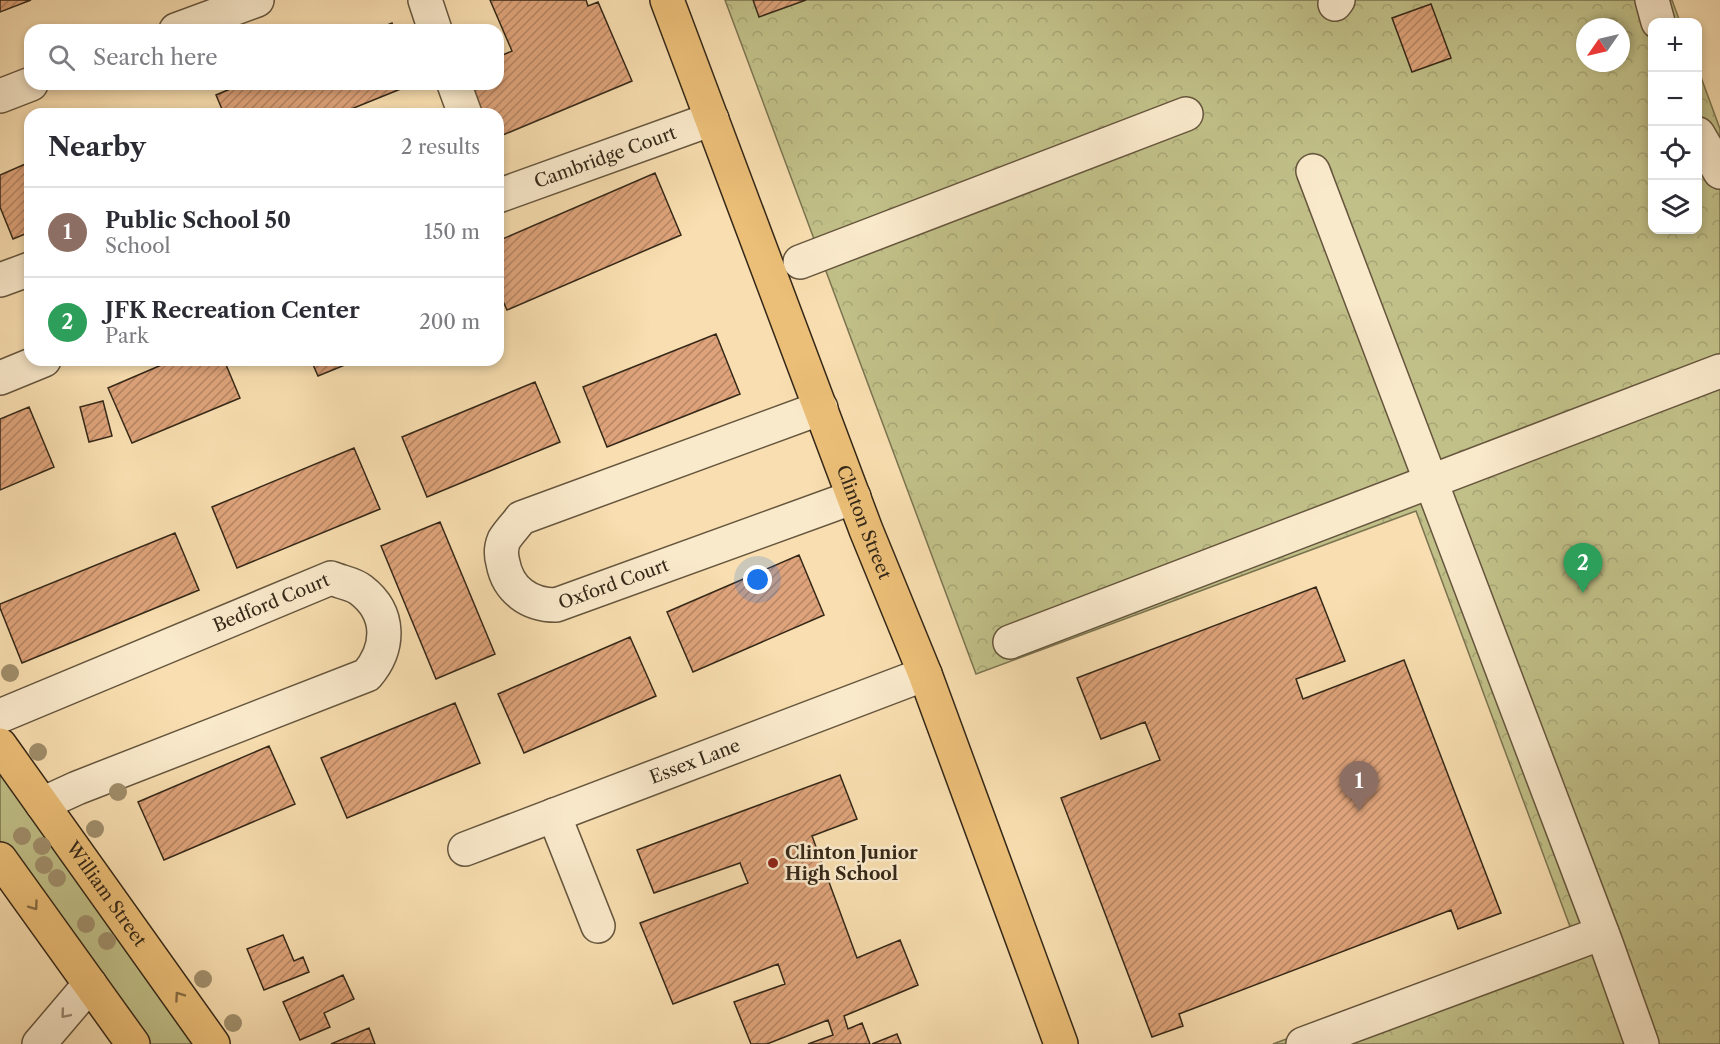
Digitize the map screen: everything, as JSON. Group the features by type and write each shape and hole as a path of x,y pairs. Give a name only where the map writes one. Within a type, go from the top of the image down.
{"main road":[{"name":"Clinton Street","path":"667,0 854,497 925,674 1061,1044"},
{"name":"William Street","path":"0,745 213,1044"},
{"path":"0,859 133,1044"}],"street":[{"path":"192,24 257,0"},
{"path":"425,0 433,24"},
{"path":"1652,0 1657,18"},
{"path":"0,96 24,87"},
{"path":"800,262 1186,114"},
{"name":"Cambridge Court","path":"504,194 712,119"},
{"path":"1702,141 1720,172"},
{"path":"1313,171 1642,1044"},
{"path":"0,280 24,271"},
{"path":"0,378 29,366"},
{"path":"1010,642 1720,371"},
{"name":"Oxford Court","path":"821,408 540,509 521,518 504,541 501,557 505,574 518,593 538,603 556,605 854,497"},
{"name":"Bedford Court","path":"0,716 331,578 360,588 374,602 384,625 384,642 380,657 367,675 77,788 42,804"},
{"name":"Essex Lane","path":"465,849 925,674"},
{"path":"554,815 598,927"},
{"path":"1303,1044 1602,933"},
{"path":"39,1044 90,984"}],"green space":[{"path":"725,0 1672,0 1679,18 1648,18 1648,234 1702,234 1702,80 1720,129 1720,1044 1273,1044 1572,932 1416,511 976,674"},
{"path":"0,765 199,1044 145,1044 0,841"}],"building":[{"path":"0,0 31,0 0,12"},
{"path":"490,0 586,0 588,6 598,2 632,81 504,134 504,108 480,108 473,90 504,90 504,54 512,51 504,32 504,24 500,24"},
{"path":"753,0 806,0 759,17"},
{"path":"1431,4 1451,58 1412,72 1392,18"},
{"path":"228,90 398,90 354,108 221,108 216,95"},
{"path":"24,165 24,234 13,239 0,207 0,175"},
{"path":"655,173 681,235 507,310 504,303 504,238"},
{"path":"716,334 740,394 607,447 583,387"},
{"path":"159,366 227,366 240,398 132,443 108,388"},
{"path":"314,366 342,366 318,376"},
{"path":"535,382 560,442 427,497 402,437"},
{"path":"103,401 112,436 89,442 80,407"},
{"path":"29,407 54,467 0,490 0,419"},
{"path":"354,448 380,509 237,568 212,507"},
{"path":"440,522 495,654 436,679 381,546"},
{"path":"175,533 199,590 22,663 0,604"},
{"path":"799,555 824,615 693,672 667,612"},
{"path":"1316,587 1345,661 1296,679 1303,699 1404,660 1501,913 1458,929 1451,910 1179,1014 1183,1026 1152,1037 1061,798 1160,760 1145,722 1101,739 1077,678"},
{"path":"630,637 656,696 524,753 498,694"},
{"path":"455,703 480,763 347,818 321,758"},
{"path":"269,746 295,804 164,860 138,802"},
{"path":"840,775 857,819 812,836 857,958 900,940 918,985 844,1016 848,1029 862,1023 870,1044 808,1044 833,1035 828,1020 767,1044 751,1044 734,1002 785,984 778,964 673,1004 640,923 748,883 740,863 654,893 637,850"},
{"path":"283,935 294,961 303,957 309,972 264,990 247,949"},
{"path":"343,975 354,999 324,1013 330,1027 300,1040 283,1002"},
{"path":"369,1028 375,1044 331,1044"},
{"path":"897,1034 901,1044 872,1044"}],"place":[{"name":"JFK Recreation Center","path":"1583,593"},
{"name":"Public School 50","path":"1359,811"},
{"name":"Clinton Junior High School","path":"773,863"}]}
